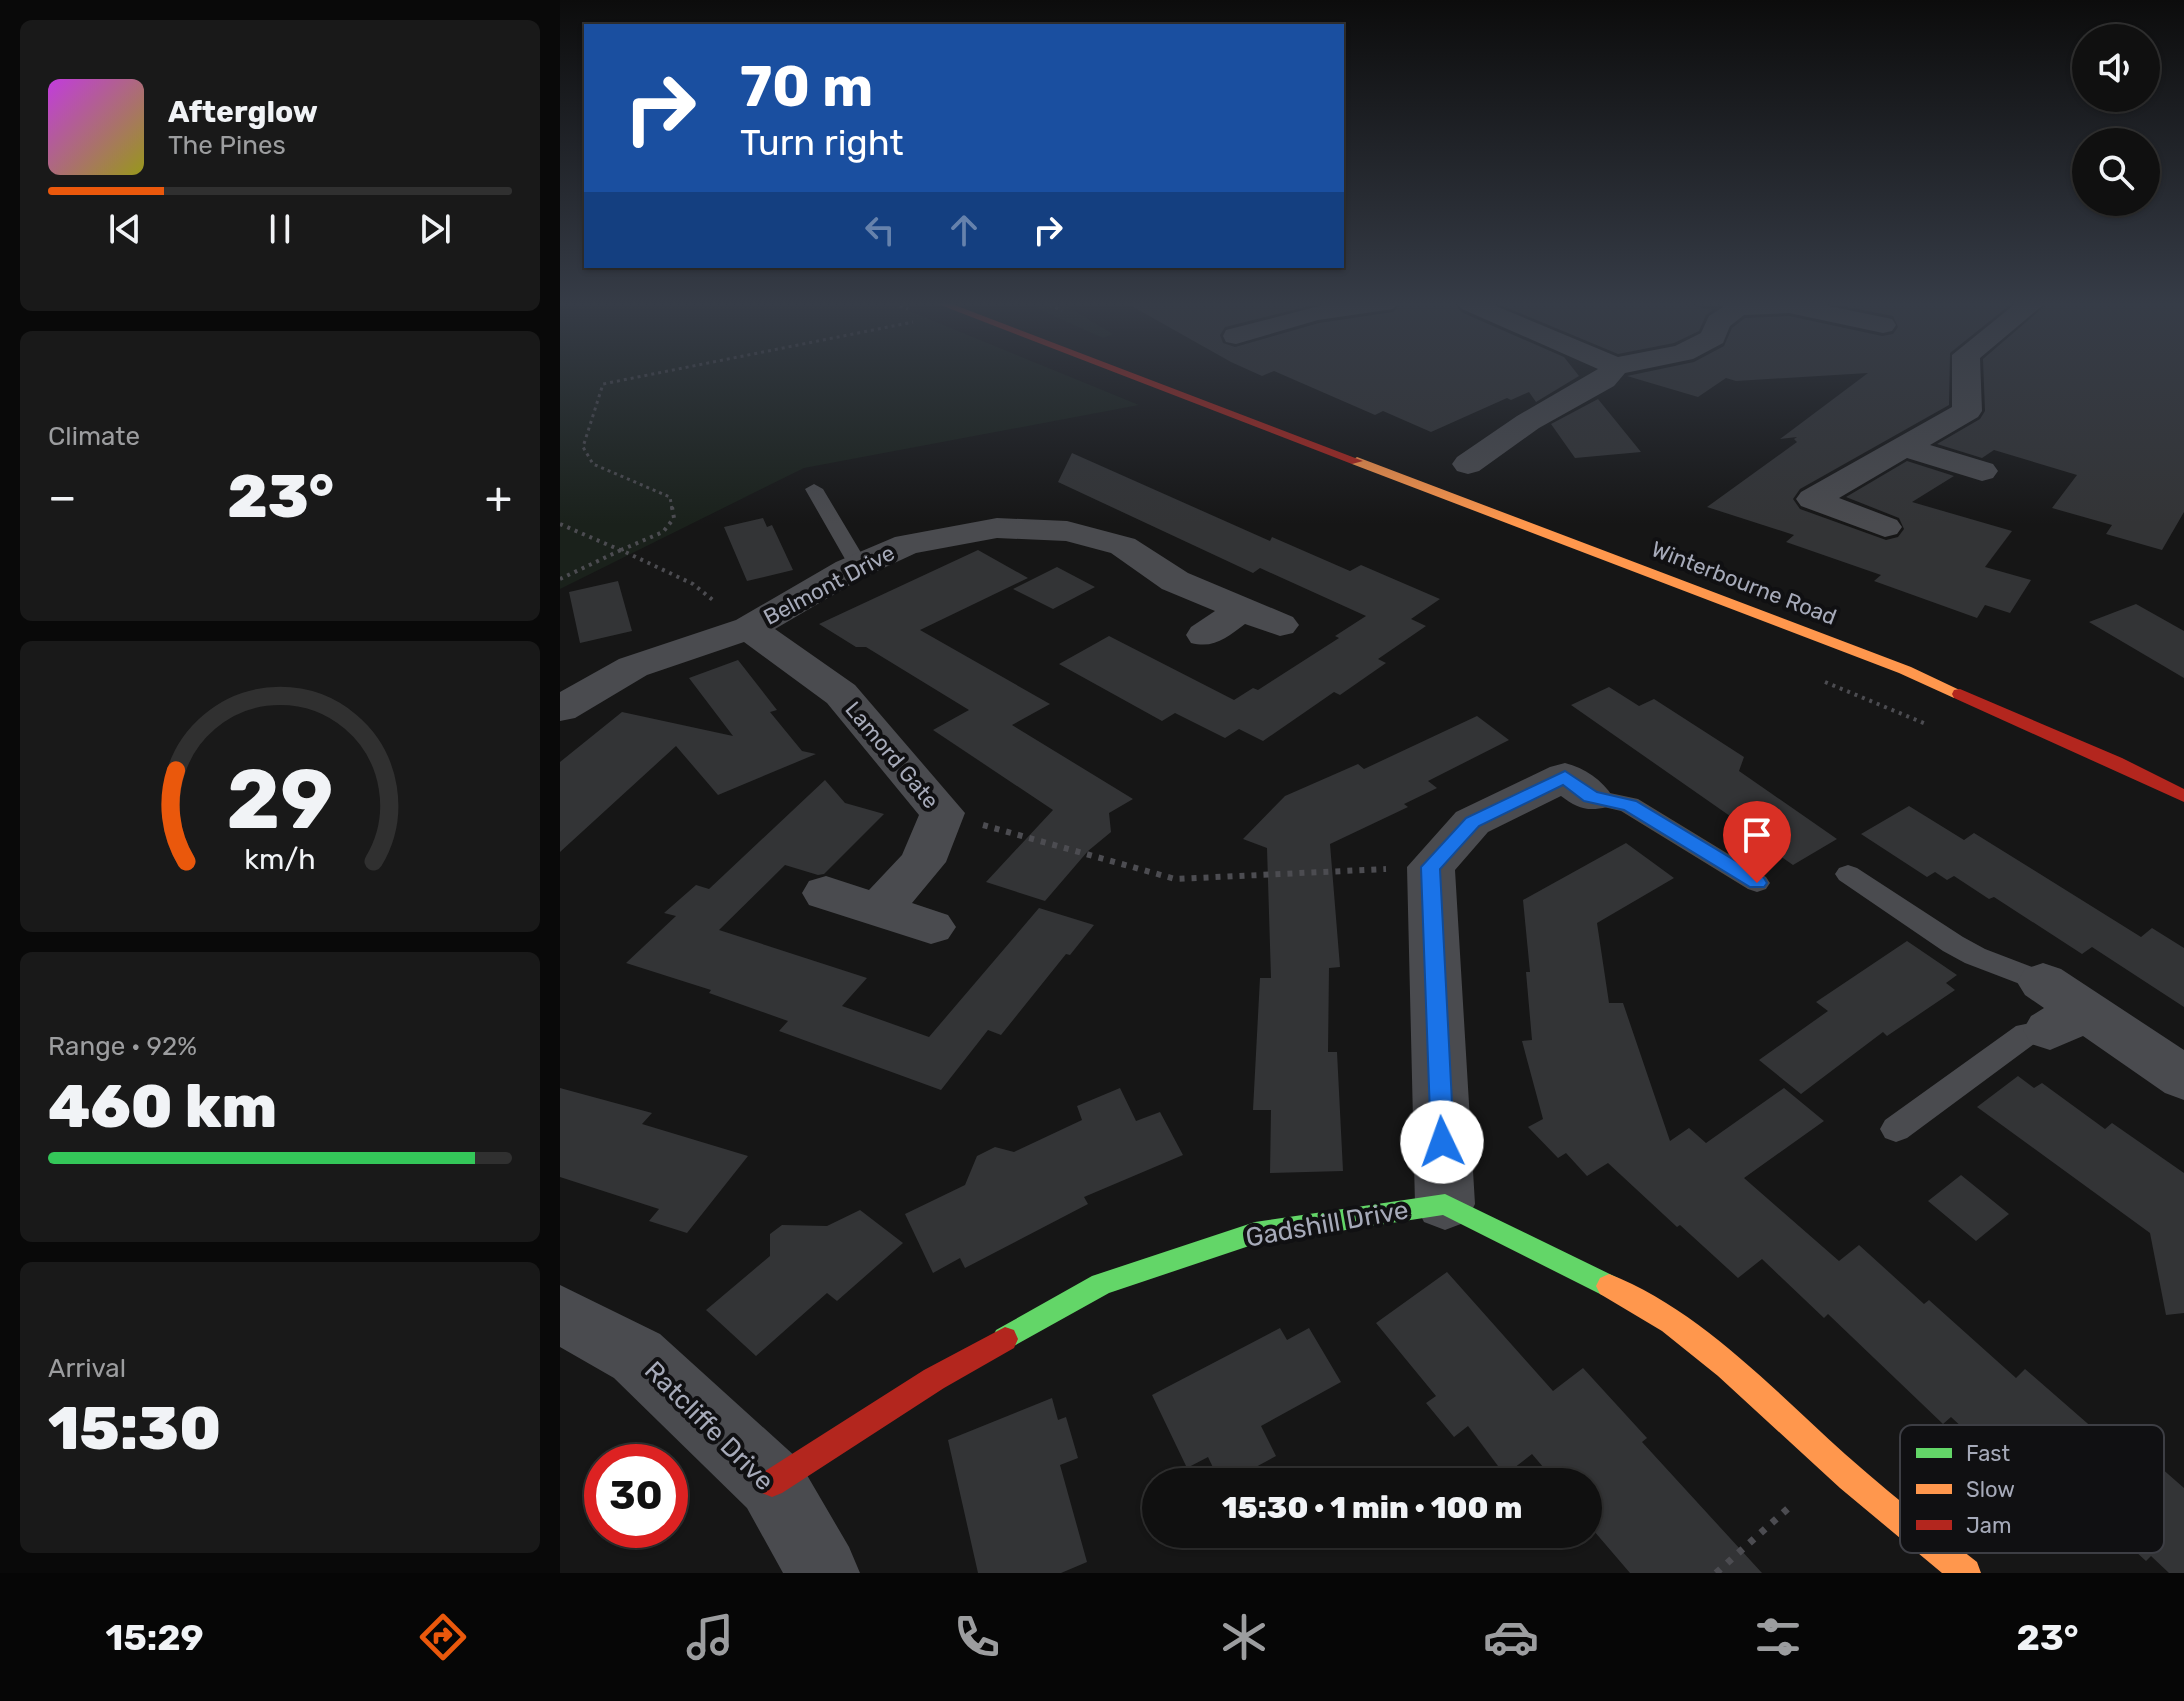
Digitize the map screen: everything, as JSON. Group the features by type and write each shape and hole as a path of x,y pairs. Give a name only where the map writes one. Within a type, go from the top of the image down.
{"main road":[{"name":"Winterbourne Road","path":"1136,377 1905,670 2116,762 2184,796"},
{"name":"Winterbourne Road","path":"1163,377 1280,432"},
{"path":"1445,1204 1648,1305 1736,1371 1836,1465 1900,1518"},
{"name":"Gadshill Drive","path":"772,1483 934,1379 1101,1284 1255,1233 1445,1204"},
{"path":"1942,1553 1966,1573"}],"street":[{"path":"1468,464 1528,422 1606,377"},
{"path":"1885,527 1813,499 1967,411 1966,377"},
{"path":"1904,447 1982,471"},
{"name":"Belmont Drive","path":"560,709 633,667 749,628 859,566 907,544 997,528 1067,531 1123,546 1175,581 1280,625"},
{"path":"1205,635 1241,610"},
{"name":"Lamord Gate","path":"749,628 841,694 942,813 923,862 879,909"},
{"path":"1445,1204 1431,867 1472,822 1565,777 1591,797"},
{"path":"826,893 931,927"},
{"path":"2059,1007 2184,1078"},
{"name":"Ratcliffe Drive","path":"560,1314 637,1356 772,1483 823,1573"}],"lane":[{"path":"814,489 859,566"},
{"path":"1591,797 1629,805 1757,883"},
{"path":"1848,874 1915,921 2059,1007 1896,1129"}],"path":[{"path":"560,579 663,532 674,518 670,497 593,464 583,447 603,384 636,377"},
{"path":"560,524 693,584 749,628"},
{"path":"942,813 1175,879 1431,867"},
{"path":"1716,1573 1836,1465"}],"shaded area":[{"path":"560,377 1072,377 1139,405 804,468 560,589"}],"building":[{"path":"1289,377 1577,377 1536,402 1529,392 1511,400 1507,398 1431,432 1383,411 1375,415"},
{"path":"1632,377 1795,377 1736,381 1726,378 1698,397"},
{"path":"1862,377 1950,377 1949,405 1800,489 1793,499 1800,509 1886,540 1898,537 1904,529 1899,518 1846,497 1907,461 1954,476 1912,502 2012,531 1985,567 2031,580 2010,613 1985,605 1977,618 1874,581 1881,575 1786,542 1794,535 1707,507 1797,442 1794,439 1797,437 1780,439"},
{"path":"1984,377 2184,377 2184,512 2162,550 2106,534 2112,525 2052,508 2077,475 1994,450 1982,458 1937,444 1980,419 1985,411"},
{"path":"1598,399 1641,452 1575,458 1551,424"},
{"path":"1072,453 1270,541 1272,537 1350,571 1361,565 1440,599 1411,619 1426,626 1378,659 1386,663 1340,695 1334,692 1263,741 1239,729 1225,738 1175,713 1162,721 1059,664 1109,636 1234,700 1253,688 1258,690 1339,638 1335,636 1366,616 1260,568 1253,573 1058,482"},
{"path":"763,518 767,527 772,525 793,570 747,581 724,527"},
{"path":"978,550 1028,578 920,630 1050,704 1012,725 1133,799 1109,813 1111,832 1088,851 1045,901 986,882 1053,810 933,730 969,710 866,647 856,647 819,624"},
{"path":"1057,567 1095,587 1053,609 1013,589"},
{"path":"618,581 632,631 580,643 569,592"},
{"path":"2136,604 2184,631 2184,678 2089,622"},
{"path":"738,660 777,710 770,712 802,751 816,754 718,795 676,746 560,852 560,762 622,712 733,736 689,678"},
{"path":"1609,687 1639,706 1654,699 1744,757 1739,771 1837,839 1793,865 1756,839 1760,837 1571,705"},
{"path":"1477,716 1509,740 1428,781 1437,788 1404,804 1408,807 1330,844 1340,967 1329,968 1328,1052 1337,1052 1343,1171 1270,1173 1271,1110 1253,1110 1260,978 1271,978 1267,848 1243,839 1285,796 1358,764 1364,769"},
{"path":"825,780 845,803 884,814 824,874 785,865 719,930 867,978 842,1006 929,1037 1039,908 1094,925 1070,955 1066,954 1001,1035 988,1030 941,1090 779,1031 788,1021 709,993 711,990 626,963 676,916 664,913 696,885 709,889"},
{"path":"1909,806 1964,840 1974,833 2141,937 2152,928 2184,948 2184,1007 2092,947 2082,954 1994,897 1989,899 1954,876 1947,880 1935,872 1927,877 1861,834"},
{"path":"1626,843 1674,878 1597,923 1609,1003 1623,1003 1670,1141 1689,1128 1706,1143 1784,1088 1824,1121 1744,1178 1839,1261 1859,1245 1924,1304 1929,1300 2016,1378 2025,1369 2089,1425 1960,1425 1951,1417 1943,1424 1828,1314 1824,1318 1762,1259 1738,1278 1608,1163 1587,1176 1566,1153 1558,1158 1528,1127 1543,1119 1522,1041 1532,1040 1523,900"},
{"path":"1907,941 1957,975 1946,983 1955,990 1887,1036 1883,1032 1801,1094 1759,1060 1828,1011 1816,1002"},
{"path":"2018,1076 2034,1088 2042,1083 2105,1129 2112,1123 2184,1173 2184,1313 2166,1315 2150,1233 1977,1107"},
{"path":"560,1088 652,1113 642,1124 748,1156 687,1233 649,1221 659,1209 560,1177"},
{"path":"1120,1088 1136,1121 1160,1112 1183,1155 1084,1197 1088,1204 965,1268 960,1258 933,1273 905,1214 965,1185 977,1156 995,1147 1014,1152 1082,1120 1077,1106"},
{"path":"1961,1175 2009,1214 1976,1241 1928,1201"},
{"path":"860,1210 903,1243 837,1301 827,1293 756,1356 706,1310 770,1256 770,1234 782,1225 827,1226"},
{"path":"1447,1272 1553,1391 1583,1368 1647,1438 1642,1442 1762,1573 1630,1573 1602,1540 1602,1468 1544,1468 1532,1454 1514,1468 1498,1466 1468,1426 1454,1437 1426,1403 1436,1396 1376,1323"},
{"path":"1280,1328 1287,1340 1309,1328 1341,1382 1261,1426 1276,1456 1254,1468 1213,1468 1208,1457 1187,1468 1152,1395"},
{"path":"1052,1398 1058,1420 1066,1417 1078,1458 1060,1465 1087,1562 1061,1573 978,1573 948,1440"},
{"path":"2164,1470 2184,1488 2184,1573 2169,1573 2151,1556 2146,1561 2137,1553 2164,1553"}],"traffic: fast":[{"path":"1005,1339 1101,1284 1255,1233 1445,1204 1609,1286"}],"traffic: slow":[{"path":"1357,461 1905,670 1960,694"},
{"path":"1609,1286 1641,1303 1700,1344 1900,1520"},
{"path":"1941,1553 1966,1573"}],"traffic: jam":[{"path":"1137,377 1357,461"},
{"path":"1960,694 2116,762 2184,796"},
{"path":"772,1483 934,1379 1005,1339"}],"route":[{"path":"1442,1142 1431,867 1472,822 1565,777 1591,797 1629,805 1757,883"}]}
